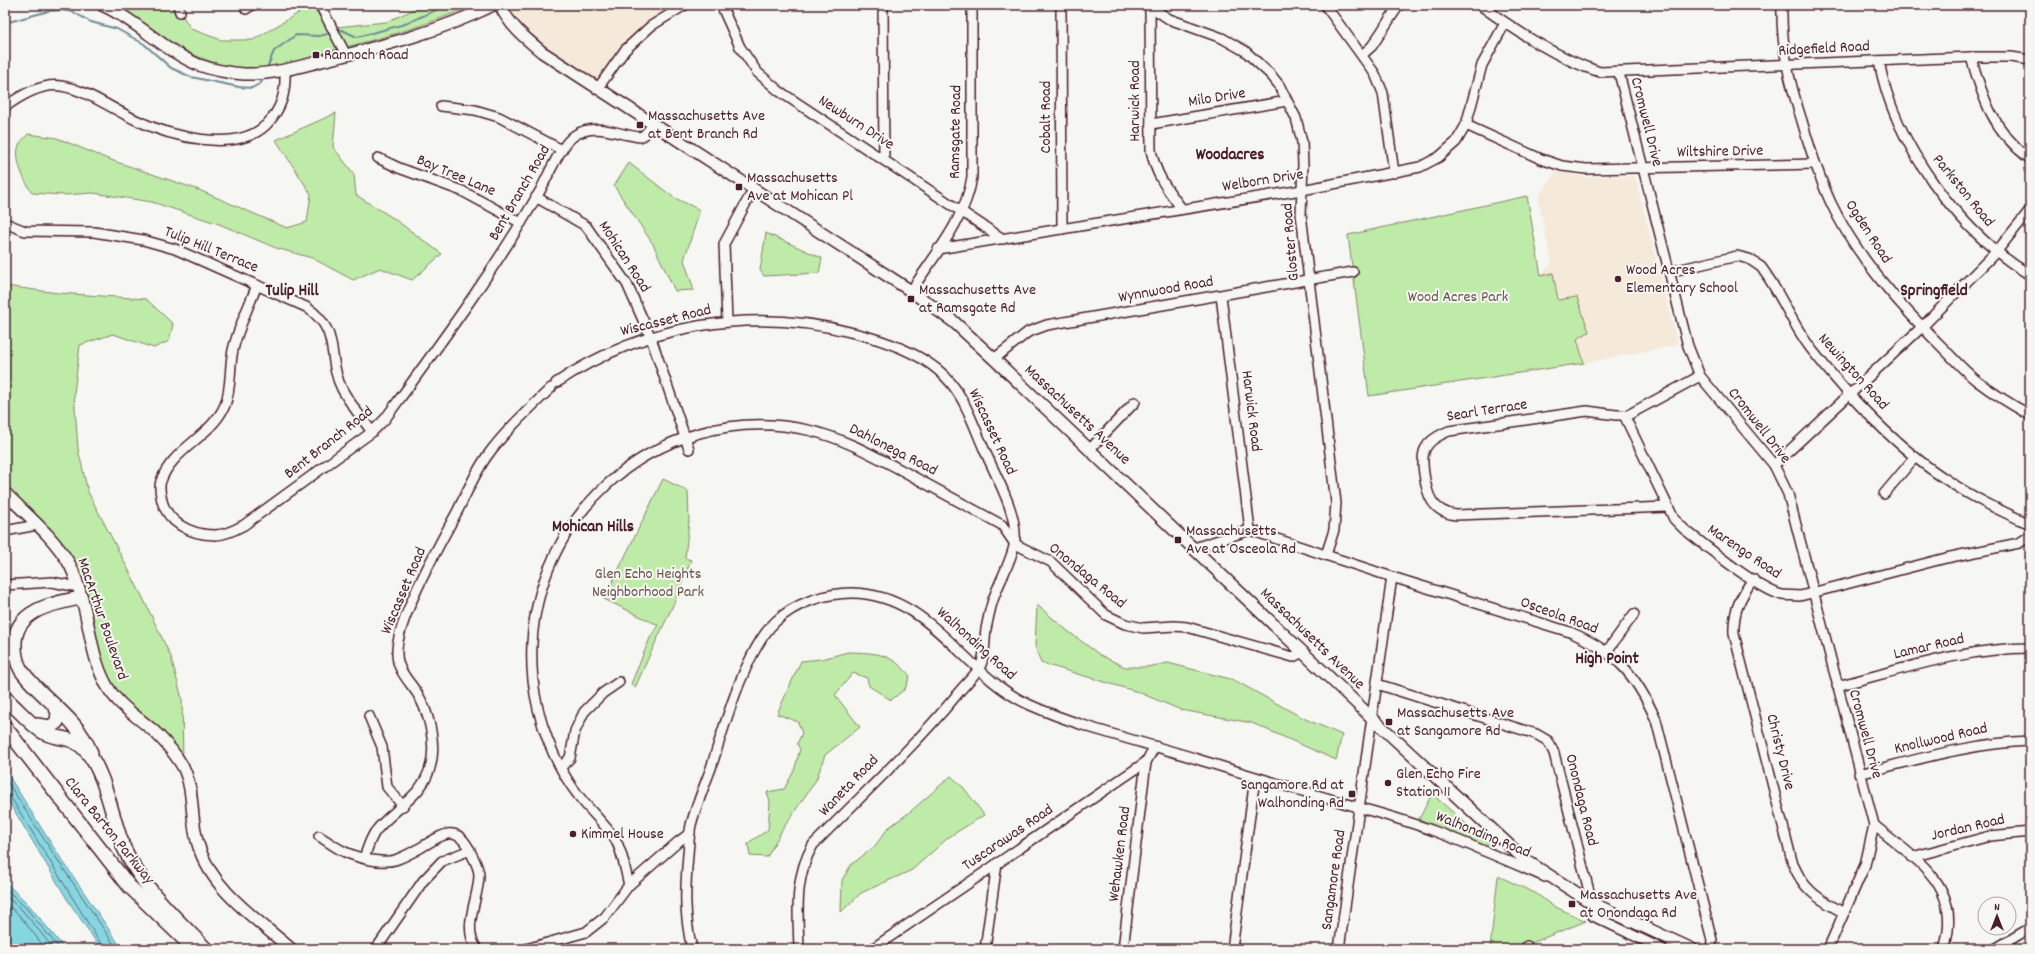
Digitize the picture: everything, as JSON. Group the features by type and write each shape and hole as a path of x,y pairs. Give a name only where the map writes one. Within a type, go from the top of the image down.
{"highway":[{"path":"80,592 37,610 22,622 16,634 15,650 21,669 80,731 94,762"},
{"name":"Clara Barton Parkway","path":"5,698 41,731 68,738 76,742 87,752 94,762 117,829 135,869 148,888 206,949"},
{"path":"34,724 50,727 57,722 59,716 58,712 50,700"},
{"name":"Clara Barton Parkway","path":"5,727 97,848 129,886 194,949"},
{"path":"97,848 108,855 114,856 117,854 120,847 117,829"}],"main road":[{"path":"102,5 129,20 173,52 200,65 222,71 243,74 285,70 437,30 493,5"},
{"name":"Massachusetts Avenue","path":"500,5 505,16 519,33 542,52 911,291 954,322 1090,449 1371,717 1520,855 1555,881 1592,903 1692,949"},
{"name":"MacArthur Boulevard","path":"5,493 37,525 70,565 80,592 96,661 107,686 123,707 156,734 172,750 184,769 189,788 198,845 204,862 214,878 226,892 291,949"}],"street":[{"path":"320,5 346,55"},
{"path":"598,88 625,50 651,26 685,5"},
{"name":"Newburn Drive","path":"721,5 740,47 757,72 779,91 962,210 1003,239"},
{"path":"883,5 884,159"},
{"name":"Ramsgate Road","path":"911,291 962,210 970,194 972,177 972,5"},
{"name":"Cobalt Road","path":"1061,5 1062,229"},
{"path":"1325,5 1375,74 1383,93 1394,173"},
{"path":"1362,55 1372,46 1399,5"},
{"name":"Cromwell Drive","path":"1480,5 1505,23 1580,66 1600,72 1619,73 1688,346 1700,376 1774,465 1788,494 1874,825 1865,865 1828,949"},
{"name":"Ogden Road","path":"1782,5 1786,66 1815,164 1832,204 1855,244 1885,285 1922,327 1976,380 2000,398 2030,416"},
{"name":"Gloster Road","path":"1149,6 1169,19 1222,38 1245,51 1271,74 1296,118 1302,142 1301,214 1336,503 1334,530 1326,555"},
{"name":"Harwick Road","path":"1149,6 1151,150 1154,167 1160,181 1182,209"},
{"name":"Welborn Drive","path":"938,249 1302,190 1420,167 1439,157 1456,142 1466,125 1482,65 1505,23"},
{"path":"1972,57 1982,96 1989,112 2004,133 2030,159"},
{"name":"Ridgefield Road","path":"1619,73 1972,57 2011,57 2030,60"},
{"name":"Parkston Road","path":"1879,61 1882,76 1895,112 1922,166 1960,216 1985,242 2011,263 2030,275"},
{"path":"5,107 37,89 59,86 74,89 137,121 168,132 220,141 238,139 253,135 261,129 278,111 286,88 285,70"},
{"name":"Milo Drive","path":"1151,124 1287,101"},
{"path":"441,106 475,110 499,117 562,150"},
{"name":"Bent Branch Road","path":"257,285 235,340 225,405 214,421 167,468 159,488 165,510 173,520 192,531 216,535 229,533 244,526 372,432 385,419 474,298 521,223 562,150 570,139 587,130 600,129 640,137 644,135 653,125"},
{"name":"Wiltshire Drive","path":"1466,125 1541,159 1562,166 1586,169 1815,164"},
{"name":"Bay Tree Lane","path":"378,158 399,168 462,191 521,223"},
{"path":"727,321 724,244 753,190"},
{"name":"Mohican Road","path":"536,197 586,226 627,284 651,338 689,449"},
{"path":"1774,465 1922,327 1997,251 2030,210"},
{"name":"Tulip Hill Terrace","path":"5,223 25,231 94,232 143,240 175,249 306,307 322,321 331,337 336,371 342,388 372,432"},
{"name":"Newington Road","path":"1669,272 1737,256 1749,259 1761,267 1767,274 1812,350 1885,430 1915,457 1966,492 2030,524"},
{"name":"Wynnwood Road","path":"994,359 1018,339 1038,328 1352,272"},
{"name":"Harwick Road","path":"1221,296 1250,530"},
{"name":"Wiscasset Road","path":"364,858 374,833 416,795 431,764 432,746 429,724 422,703 403,674 398,662 398,637 410,607 442,540 486,458 499,441 553,385 600,357 621,347 692,326 727,321 786,320 837,328 893,345 938,370 954,387 966,406 1013,517 1015,544 992,603 986,630 984,656 979,669"},
{"name":"Searl Terrace","path":"1668,507 1456,515 1448,514 1436,507 1430,501 1426,489 1424,452 1428,445 1439,434 1449,431 1587,411 1624,415 1632,413 1700,376"},
{"path":"1090,449 1135,402"},
{"name":"Marengo Road","path":"1624,415 1674,520 1684,529 1753,579 1769,590 1782,595 1800,596 1946,558 2019,543 2030,536"},
{"name":"Dahlonega Road","path":"561,767 542,721 533,682 531,645 534,622 548,568 558,547 570,528 590,502 609,482 639,459 685,437 720,429 783,426 808,430 844,440 1002,525 1015,544"},
{"path":"1884,494 1915,457"},
{"path":"5,531 37,525"},
{"path":"1194,548 1250,530"},
{"name":"Osceola Road","path":"1250,530 1392,577 1570,632 1592,641 1607,651 1635,680 1647,700 1656,720 1712,940 1711,949"},
{"name":"Onondaga Road","path":"1015,544 1051,562 1106,615 1125,624 1143,628 1174,626 1187,627 1293,657 1303,652"},
{"name":"Sangamore Road","path":"1340,949 1358,808 1392,577"},
{"name":"Christy Drive","path":"1753,579 1737,605 1733,621 1734,634 1792,861 1802,882 1814,896 1844,913"},
{"path":"5,585 52,582 80,592"},
{"name":"Walhonding Road","path":"692,949 684,908 691,825 730,712 752,654 775,622 794,608 816,598 852,593 888,598 907,606 921,616 979,669 1013,696 1048,712 1255,778 1434,830 1555,881"},
{"path":"1607,651 1634,614"},
{"name":"Lamar Road","path":"1837,686 1946,658 2010,648 2030,648"},
{"name":"Waneta Road","path":"799,949 798,892 800,873 806,857 813,845 940,714 979,669"},
{"path":"619,682 603,693 584,712 575,732 570,758 561,767 576,794 616,840 622,856 629,885"},
{"name":"Onondaga Road","path":"1377,684 1536,734 1548,741 1554,753 1592,903"},
{"path":"369,716 382,747 387,787 403,806"},
{"name":"Knollwood Road","path":"1860,774 1966,747 2001,742 2030,741"},
{"name":"Tuscarawas Road","path":"872,949 1146,762 1155,746"},
{"name":"Wehawken Road","path":"1123,949 1146,762"},
{"path":"1232,949 1255,778"},
{"path":"1874,825 1933,875 1944,895 1950,921 1944,949"},
{"name":"Jordan Road","path":"1912,857 1990,836 2030,832"},
{"path":"319,836 344,852 364,858 387,861 395,860 448,833 454,833 460,836 476,862 479,875 470,925 472,941 477,949"},
{"path":"526,949 586,932 605,917 629,885 690,833"},
{"path":"376,949 422,881 442,861 470,850"},
{"path":"986,949 997,864"},
{"path":"1592,903 1593,916 1662,949"},
{"path":"1995,949 2030,928"}],"shaded area":[{"path":"512,5 675,5 643,29 612,61 600,77 594,81 547,50 525,30 513,16"},
{"path":"1555,172 1587,177 1635,176 1678,345 1584,363 1577,339 1546,303 1540,275 1552,263 1538,198"}],"green space":[{"path":"113,5 178,5 180,12 191,29 221,40 253,40 312,5 323,21 338,49 276,66 252,68 230,66 209,61 189,53 151,31"},
{"path":"424,5 474,5 411,29 346,47 336,27 386,22"},
{"path":"336,113 333,147 354,174 356,195 393,218 442,254 412,280 380,268 353,280 312,258 276,248 219,224 152,202 93,193 64,195 32,193 26,183 18,162 18,149 20,143 28,134 57,138 108,159 199,190 287,228 307,222 311,194 276,140"},
{"path":"629,163 673,197 700,210 684,260 694,290 675,291 653,244 614,186"},
{"name":"Wood Acres Park","path":"1527,196 1541,276 1553,273 1558,300 1577,297 1589,332 1577,339 1584,363 1369,396 1348,235"},
{"path":"766,233 822,258 819,273 764,276 760,270"},
{"path":"5,286 58,293 146,299 173,324 169,341 154,348 113,334 80,345 74,393 78,449 88,492 141,594 171,657 182,699 183,769 107,686 70,565 5,493"},
{"name":"Glen Echo Heights Neighborhood Park","path":"663,479 688,491 689,521 685,558 691,560 678,593 635,688 631,684 650,638 658,625 604,599"},
{"path":"1037,605 1069,632 1100,655 1125,667 1147,667 1168,663 1234,680 1303,718 1342,735 1336,760 1252,723 1181,710 1138,692 1041,663 1035,646"},
{"path":"848,652 882,655 896,662 910,676 905,689 891,700 869,686 867,678 853,673 835,695 860,727 825,755 816,780 782,830 767,857 750,856 748,843 768,830 770,801 767,792 784,789 794,771 800,749 797,744 802,733 798,722 777,714 801,661 822,659"},
{"path":"951,776 964,788 984,815 949,837 912,870 861,893 841,912 842,880 851,865 875,846 888,828 910,812"},
{"path":"1432,794 1503,856 1419,819"},
{"path":"1498,876 1537,894 1551,905 1586,921 1517,949 1490,949"}],"water":[{"path":"5,770 52,845 122,949 101,949 67,899 5,795"},
{"path":"5,882 29,905 65,949 5,949"}],"waterway":[{"path":"337,31 342,30 357,37 405,24 447,5"},
{"path":"5,23 49,11 60,10 73,12 91,22 117,29 144,44 171,68 191,77 239,87 252,88 261,83 264,76"},
{"path":"267,68 274,51 296,35 319,36 331,33"}],"place":[{"name":"Rannoch Road","path":"316,55"},
{"name":"Massachusetts Ave at Bent Branch Rd","path":"640,125"},
{"name":"Massachusetts Ave at Mohican Pl","path":"739,187"},
{"name":"Wood Acres Elementary School","path":"1618,279"},
{"name":"Massachusetts Ave at Ramsgate Rd","path":"911,299"},
{"name":"Massachusetts Ave at Osceola Rd","path":"1178,540"},
{"name":"Massachusetts Ave at Sangamore Rd","path":"1389,722"},
{"name":"Glen Echo Fire Station 11","path":"1388,783"},
{"name":"Sangamore Rd at Walhonding Rd","path":"1352,794"},
{"name":"Kimmel House","path":"573,834"},
{"name":"Massachusetts Ave at Onondaga Rd","path":"1572,904"}],"district":[{"name":"Woodacres","path":"1230,156"},
{"name":"Tulip Hill","path":"292,292"},
{"name":"Springfield","path":"1934,292"},
{"name":"Mohican Hills","path":"593,528"},
{"name":"High Point","path":"1607,660"}]}
